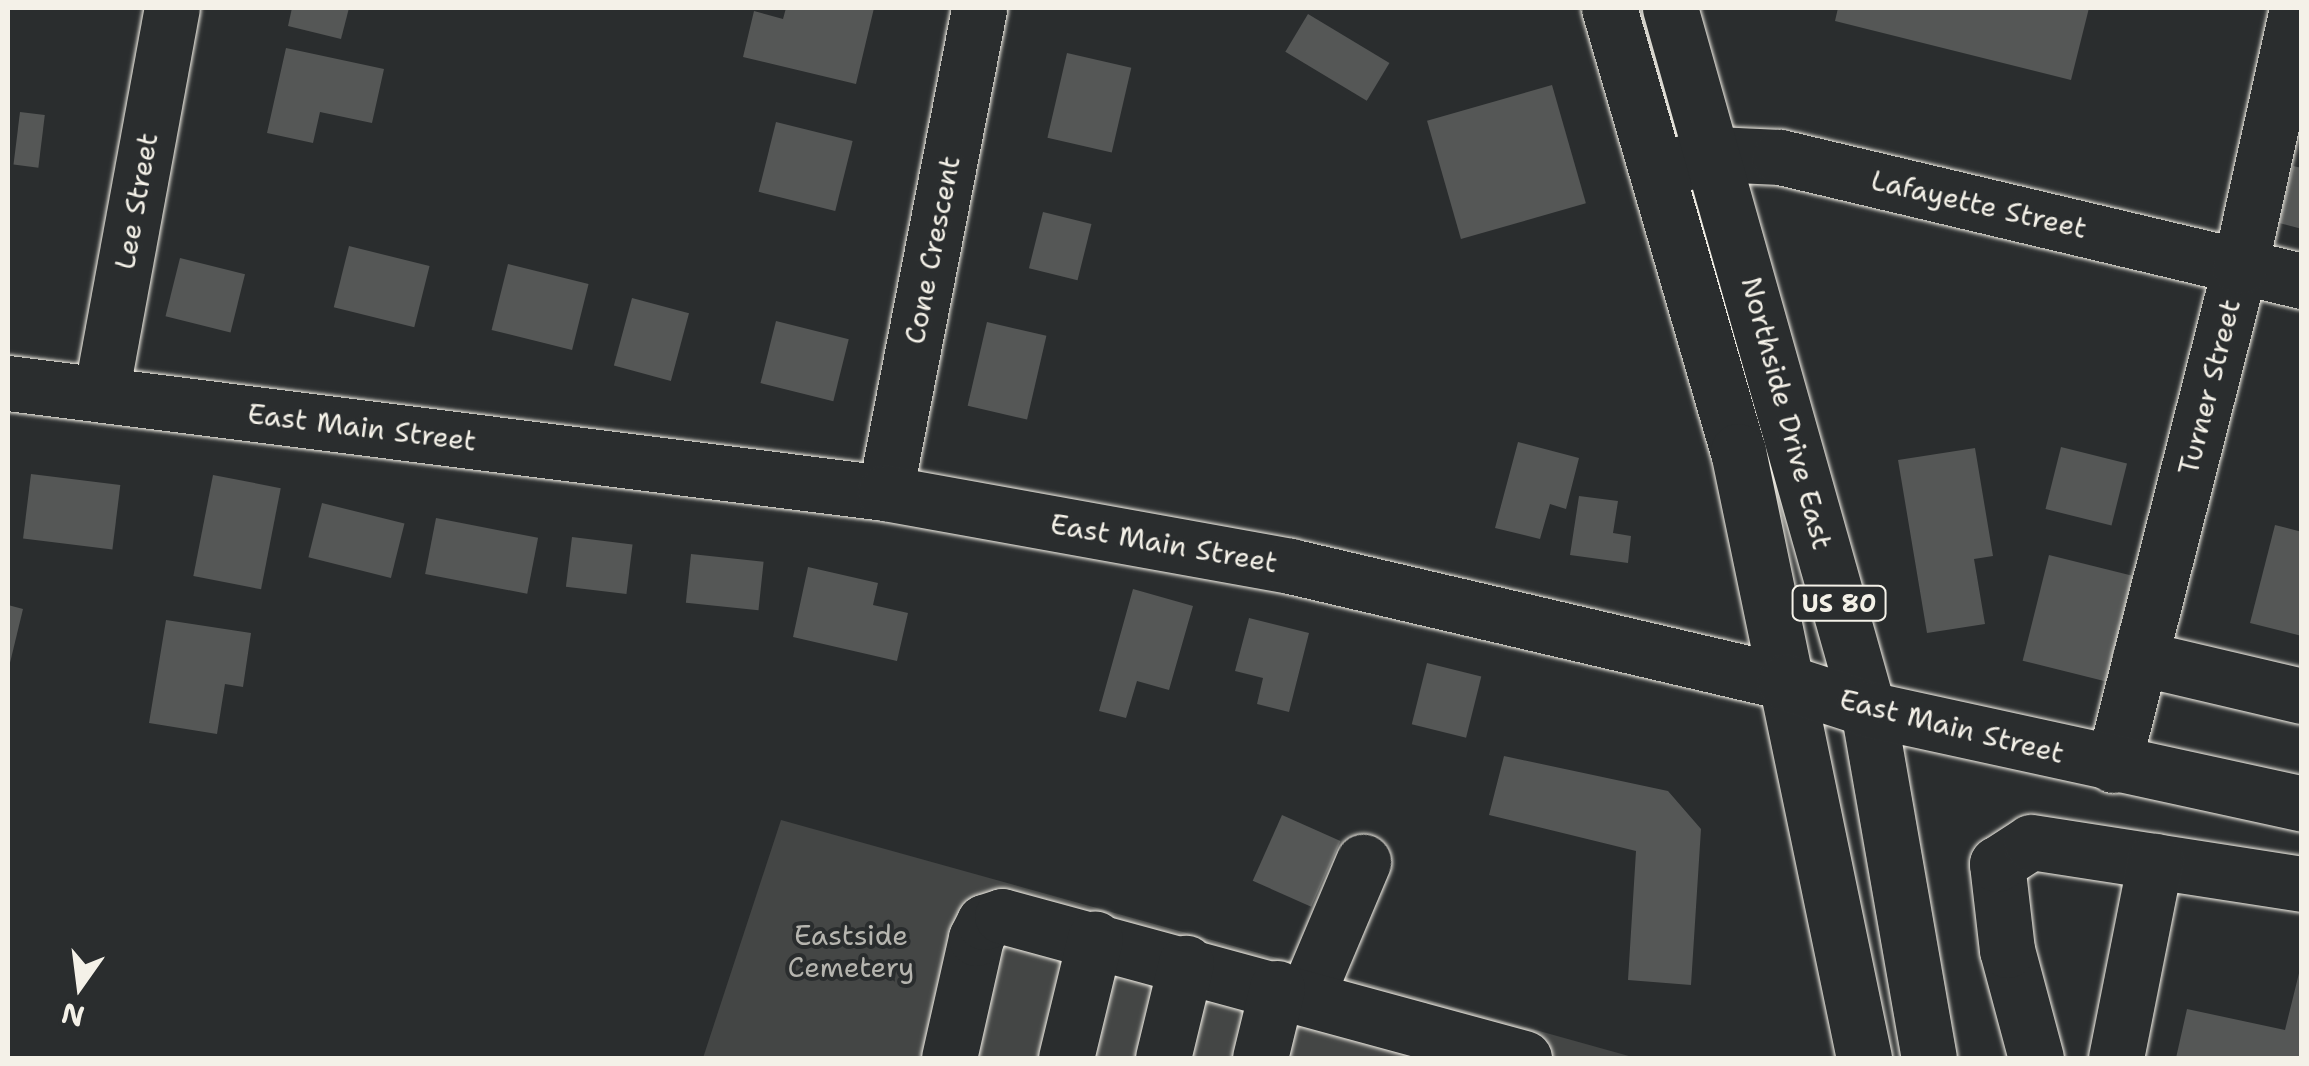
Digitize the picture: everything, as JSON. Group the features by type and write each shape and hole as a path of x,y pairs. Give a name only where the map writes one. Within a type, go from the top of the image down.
{"main road":[{"name":"Lee Street","path":"101,394 172,8"},
{"name":"Cone Crescent","path":"886,493 978,8"},
{"name":"Northside Drive East","path":"1609,8 1738,450 1864,1058"},
{"name":"Northside Drive East","path":"1670,8 1715,154 1868,709 1931,1056"},
{"name":"Turner Street","path":"2113,765 2240,266 2297,8"},
{"name":"Lafayette Street","path":"1656,171 1715,154 1780,157 2302,280"},
{"name":"East Main Street","path":"8,384 886,493 1290,566 1785,682 1868,709 2302,804"},
{"path":"2140,658 2302,696"},
{"path":"2036,1058 2007,950 1997,864 2031,842 2302,884"},
{"path":"2116,1058 2156,861"},
{"path":"1260,1058 1362,862"},
{"path":"949,1058 984,922 1002,916 1292,992 1361,1036 1490,1054"},
{"path":"1066,1058 1095,938"},
{"path":"1163,1058 1186,963"}],"green space":[{"name":"Eastside Cemetery","path":"781,820 1636,1058 703,1058"}],"building":[{"path":"292,8 349,8 341,39 288,26"},
{"path":"786,8 874,8 856,84 743,57 754,11 783,19"},
{"path":"1838,8 2089,8 2071,80 1835,21"},
{"path":"1308,14 1389,63 1367,101 1285,52"},
{"path":"286,48 384,69 372,123 320,112 313,143 267,133"},
{"path":"1067,53 1131,68 1112,153 1047,138"},
{"path":"1552,85 1586,203 1461,239 1427,121"},
{"path":"20,112 45,115 38,168 14,165"},
{"path":"776,122 853,141 835,211 759,192"},
{"path":"2293,166 2302,168 2302,229 2279,223"},
{"path":"1043,212 1092,224 1077,280 1029,268"},
{"path":"349,246 430,266 414,327 334,307"},
{"path":"180,258 245,274 230,332 165,316"},
{"path":"508,264 589,284 572,350 492,330"},
{"path":"632,298 689,313 671,381 614,366"},
{"path":"776,321 849,339 833,401 761,383"},
{"path":"987,322 1046,336 1027,420 968,406"},
{"path":"1518,442 1579,458 1566,509 1550,504 1540,539 1495,528"},
{"path":"2061,447 2127,463 2111,526 2046,509"},
{"path":"1975,448 1993,556 1974,559 1985,624 1927,633 1898,460"},
{"path":"31,474 120,485 112,549 23,539"},
{"path":"213,475 281,488 261,589 193,576"},
{"path":"1579,496 1618,501 1613,533 1631,536 1628,563 1570,555"},
{"path":"322,503 404,524 391,578 308,557"},
{"path":"436,518 538,538 527,594 425,574"},
{"path":"2275,525 2302,532 2302,636 2250,623"},
{"path":"572,537 633,544 626,594 566,587"},
{"path":"691,554 764,562 758,610 686,603"},
{"path":"2049,555 2132,576 2106,682 2023,661"},
{"path":"808,567 878,583 873,605 908,613 897,661 793,637"},
{"path":"1133,589 1193,606 1169,690 1137,681 1126,718 1099,711"},
{"path":"8,605 23,609 9,667 8,667"},
{"path":"1249,618 1309,633 1289,712 1257,704 1263,678 1235,671"},
{"path":"166,620 251,633 243,687 225,684 217,734 149,723"},
{"path":"1427,663 1481,677 1466,738 1412,724"},
{"path":"1504,756 1668,791 1701,829 1691,985 1628,980 1636,851 1489,815"},
{"path":"1282,815 1340,841 1311,907 1253,881"},
{"path":"2302,961 2302,1058 2176,1058 2187,1009 2285,1030"}]}
